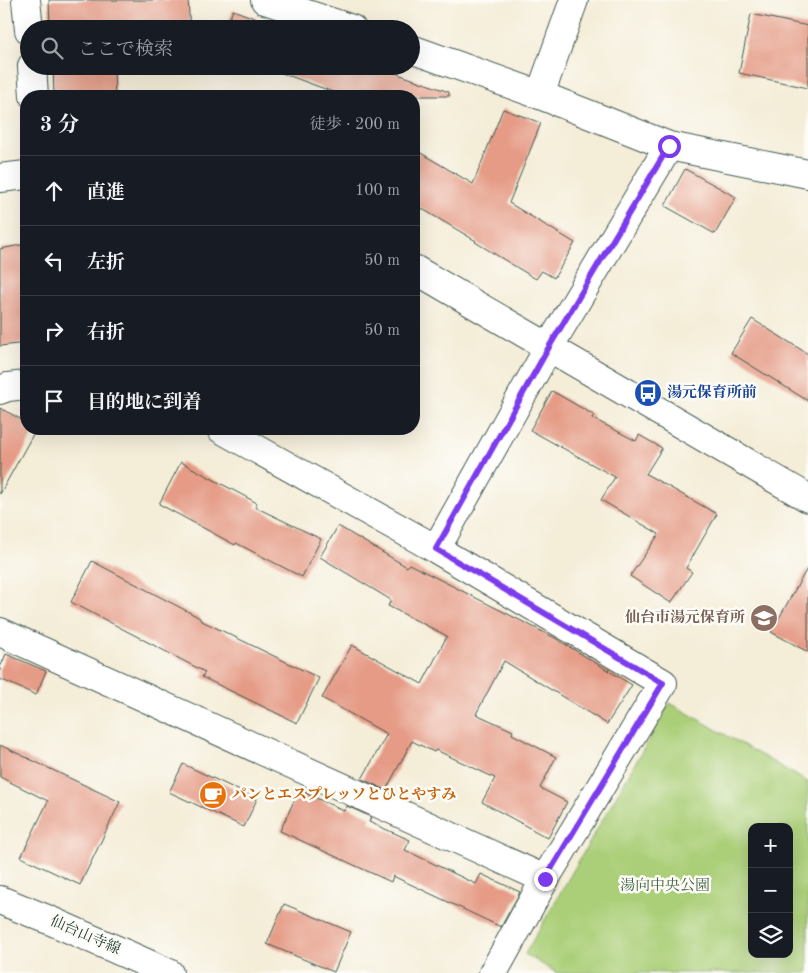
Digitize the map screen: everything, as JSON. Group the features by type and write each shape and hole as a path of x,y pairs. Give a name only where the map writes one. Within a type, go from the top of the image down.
{"street":[{"path":"26,0 28,20"},
{"path":"265,0 325,20"},
{"path":"540,95 574,0"},
{"path":"420,52 540,95 669,146 808,174"},
{"path":"33,75 34,90"},
{"path":"436,549 549,347 669,146"},
{"path":"0,178 20,176"},
{"path":"420,272 808,498"},
{"path":"0,390 20,385"},
{"path":"233,435 436,549 663,683 545,879 493,973"},
{"path":"0,632 545,879"},
{"name":"仙台山寺線","path":"0,900 169,973"}],"green space":[{"name":"湯向中央公園","path":"670,703 808,782 808,973 557,973 525,954"}],"building":[{"path":"49,0 188,0 189,20 50,20"},
{"path":"233,10 260,20 229,20"},
{"path":"751,14 808,26 808,88 739,73"},
{"path":"53,75 114,75 115,90 54,90"},
{"path":"287,75 401,75 449,92 449,96 420,96 420,90 328,90"},
{"path":"503,109 541,123 509,203 575,243 554,278 542,271 536,279 420,208 420,153 473,184"},
{"path":"685,169 736,197 715,234 665,206"},
{"path":"20,245 20,344 0,346 0,249"},
{"path":"752,319 808,354 808,401 731,353"},
{"path":"552,391 594,415 592,418 636,441 639,435 662,448 646,474 717,514 686,568 692,572 671,603 630,576 659,534 601,500 615,477 530,430"},
{"path":"0,408 20,419 20,435 33,435 0,494"},
{"path":"181,462 257,503 255,507 321,539 302,577 236,543 235,545 159,504"},
{"path":"338,526 407,567 409,564 555,638 632,685 607,724 504,661 476,714 513,731 512,734 556,757 540,788 567,802 548,838 482,802 495,778 436,750 434,752 412,741 386,790 362,779 387,734 322,698 352,645 422,684 447,636 388,606 391,600 320,557"},
{"path":"92,561 200,618 200,620 319,678 297,723 202,677 205,672 71,602"},
{"path":"808,567 808,652 771,632"},
{"path":"6,654 46,671 36,695 0,679 0,668"},
{"path":"0,745 120,802 80,885 21,857 48,801 0,777"},
{"name":"パンとエスプレッソとひとやすみ","path":"183,764 257,799 244,827 169,792"},
{"path":"299,790 344,811 347,806 371,817 369,822 410,840 405,850 476,884 481,874 520,892 501,927 393,876 391,882 280,831"},
{"path":"284,904 351,932 334,972 267,944"}],"place":[{"name":"湯元保育所前","path":"648,393"},
{"name":"仙台市湯元保育所","path":"764,618"},
{"name":"パンとエスプレッソとひとやすみ","path":"213,795"}],"route":[{"path":"545,879 663,683 436,549 549,347 669,146"}]}
